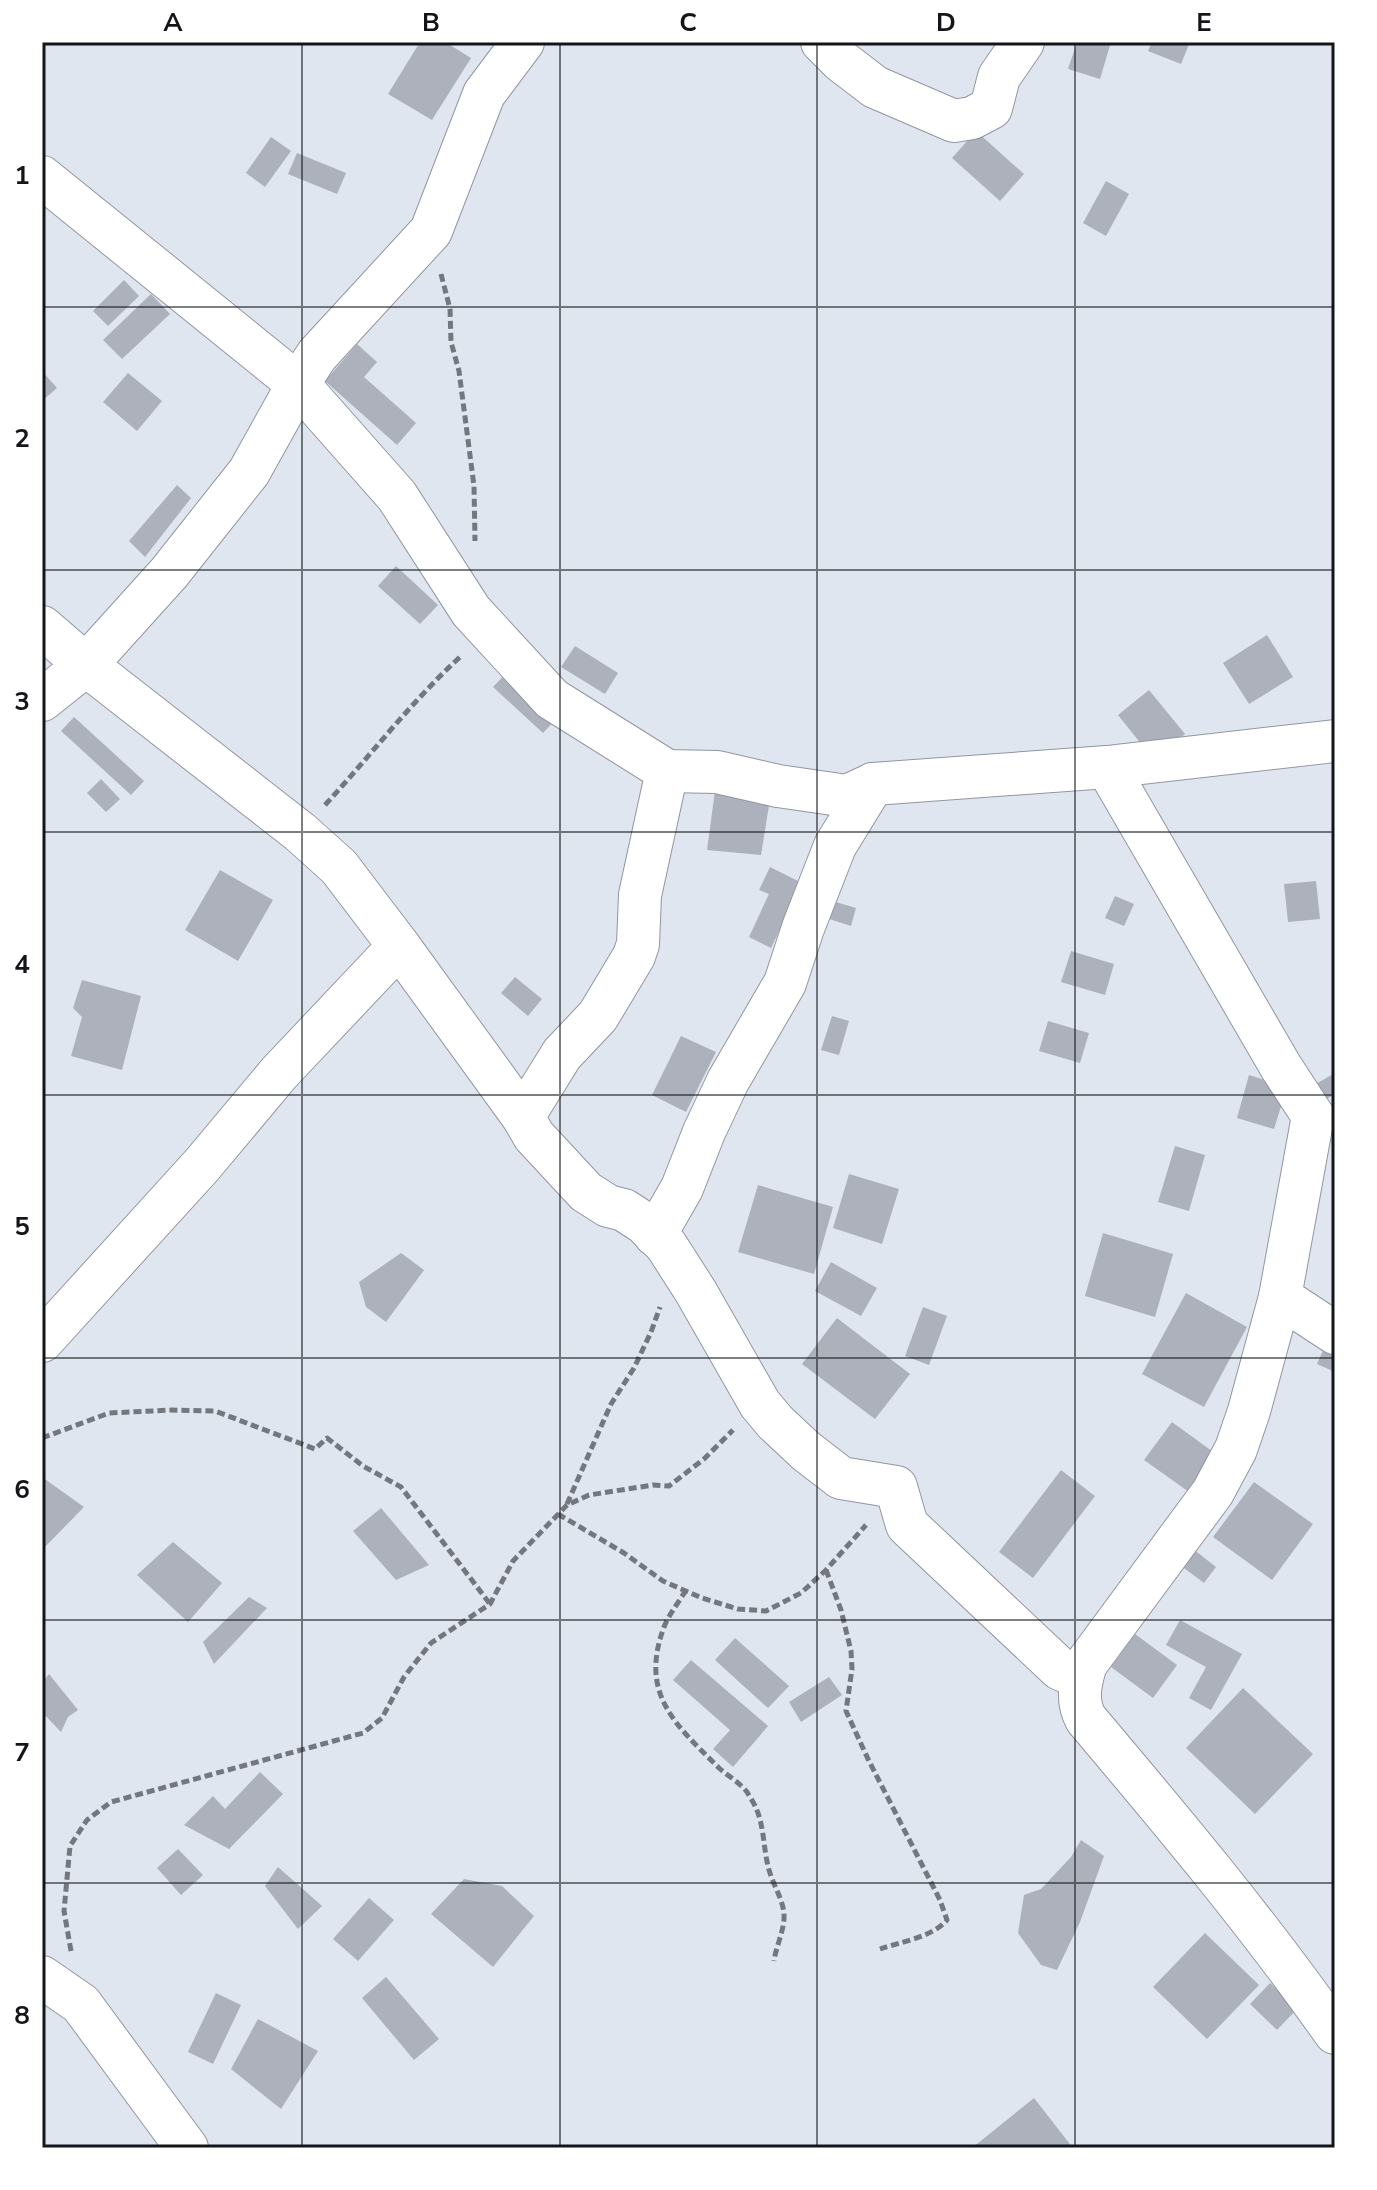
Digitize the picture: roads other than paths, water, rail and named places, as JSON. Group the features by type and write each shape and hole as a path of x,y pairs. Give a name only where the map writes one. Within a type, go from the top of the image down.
{"street":[{"path":"42,700 86,665 169,573 249,472 317,355 431,231 484,94 523,42"},
{"path":"822,42 875,87 954,121 972,118 991,108 999,77 1023,42"},
{"path":"42,177 298,384 397,496 471,611 552,699 667,771 717,772 778,786 847,796 873,784 1107,767 1335,741"},
{"path":"42,627 300,832 339,867 534,1136 586,1192 644,1223 666,1248 696,1292 760,1404 806,1451 841,1478 896,1487 907,1525 1060,1669 1082,1678"},
{"path":"1107,767 1281,1067 1324,1118 1280,1297 1236,1449 1213,1492 1086,1664 1080,1709 1269,1941 1335,2033"},
{"path":"523,1117 562,1054 598,1016 634,956 638,944 640,895 667,771"},
{"path":"666,1248 682,1188 704,1132 728,1081 785,983 835,846 873,784"},
{"path":"42,1341 192,1177 279,1073 399,946"},
{"path":"1280,1297 1335,1333"},
{"path":"56,1993 187,2148"}]}
